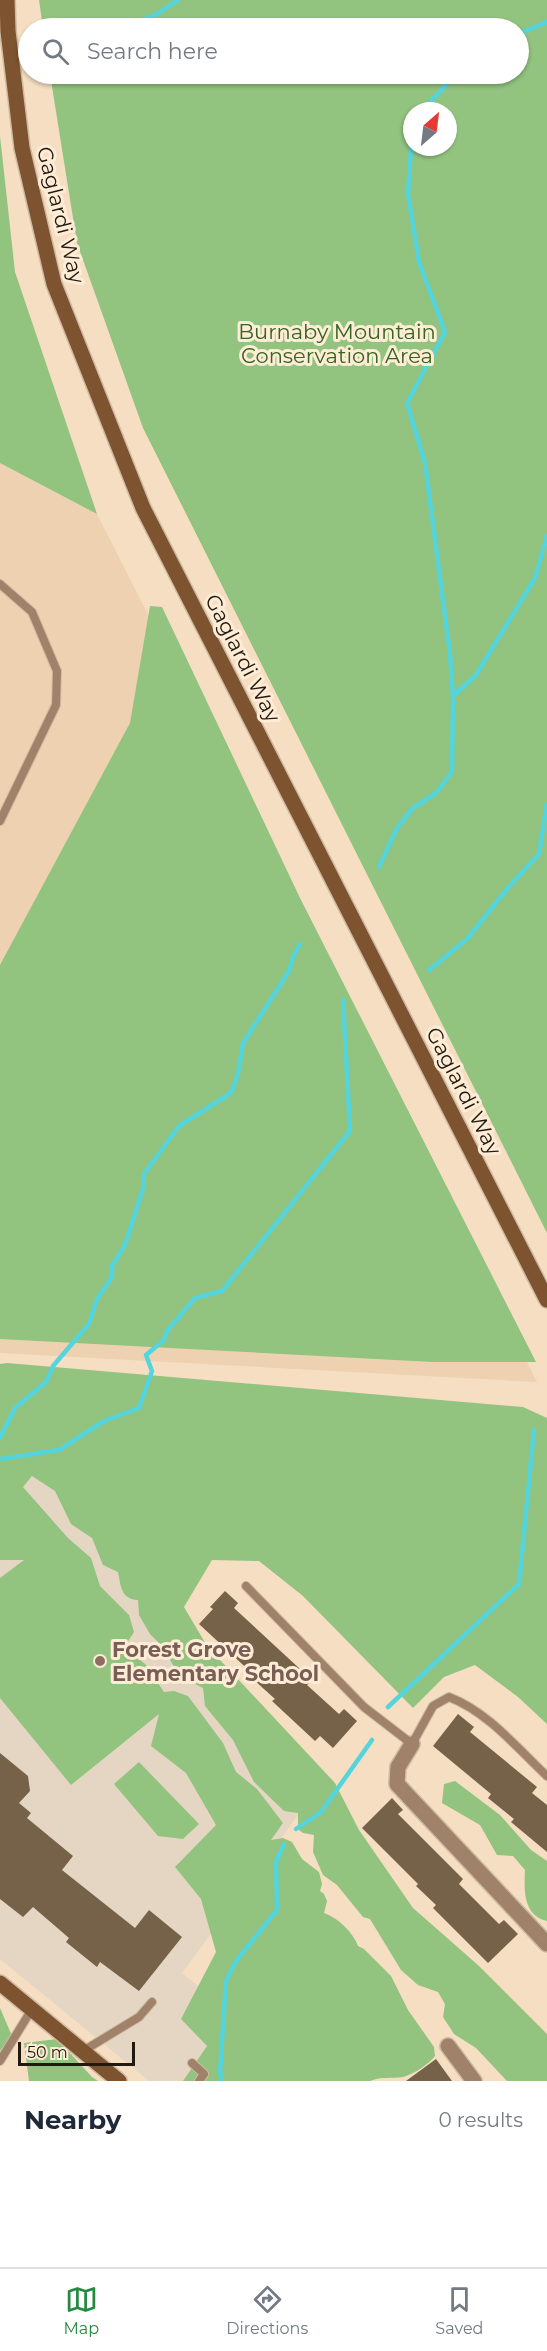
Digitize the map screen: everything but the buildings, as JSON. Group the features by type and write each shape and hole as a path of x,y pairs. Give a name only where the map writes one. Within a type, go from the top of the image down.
{"main road":[{"name":"Gaglardi Way","path":"7,0 8,31 22,148 54,284 142,508 547,1300"},
{"path":"0,1983 119,2081"}],"street":[{"path":"412,1744 399,1767 398,1784 547,1944"},
{"path":"448,2046 474,2081"}],"lane":[{"path":"0,584 32,612 57,671 56,705 0,821"},
{"path":"246,1586 364,1707 412,1744 433,1706 449,1697 464,1702 478,1712 547,1776"},
{"path":"83,2051 139,2017 152,2002"},
{"path":"0,2061 32,2009"},
{"path":"192,2063 204,2074 199,2081"}],"shaded area":[{"path":"0,463 97,514 537,1382 0,1353"},
{"name":"Forest Grove Elementary School","path":"51,1453 304,1807 182,1973 199,1987 182,2019 207,2046 183,2081 149,2081 0,1959 0,1514"}],"green space":[{"name":"Burnaby Mountain Conservation Area","path":"39,0 547,0 547,1233 143,428 77,243 52,84 529,84 529,18 42,18"},
{"path":"0,136 15,272 97,514 0,463"},
{"path":"150,606 162,607 300,898 536,1362 433,1362 0,1339 0,965 130,723"},
{"path":"0,1364 523,1407 547,1418 547,1724 518,1697 475,1665 444,1677 413,1708 303,1596 259,1561 212,1560 184,1607 207,1646 335,1783 359,1830 413,1908 479,1966 547,2034 547,2081 507,2081 476,2048 454,2034 443,2017 445,2004 438,1992 418,1985 401,1970 370,1919 363,1917 337,1885 323,1875 313,1852 314,1835 303,1833 298,1829 298,1813 284,1811 254,1782 233,1740 205,1706 203,1688 189,1681 175,1668 139,1615 138,1600 125,1595 118,1572 103,1565 92,1538 71,1524 55,1491 32,1476 23,1487 68,1538 91,1558 100,1586 129,1615 134,1632 127,1643 128,1649 146,1665 164,1692 174,1691 188,1696 223,1743 236,1772 257,1789 283,1823 271,1840 283,1838 292,1842 302,1859 319,1872 322,1884 320,1891 327,1901 324,1913 335,1918 344,1926 358,1946 364,1949 391,1976 408,2010 434,2047 435,2056 432,2059 403,2077 370,2081 183,2081 207,2046 181,2019 216,1952 201,1899 175,1867 216,1825 186,1773 151,1746 159,1714 71,1785 0,1698 0,1578 24,1560 0,1560"},
{"path":"139,1762 199,1824 183,1839 158,1836 114,1784"},
{"path":"455,1781 500,1815 531,1850 547,1861 547,1921 539,1918 529,1908 525,1893 525,1870 513,1856 497,1855 480,1825 442,1803 444,1784"},
{"path":"0,2008 12,2036 0,2051"},
{"path":"57,2039 98,2081 29,2081 24,2043"}],"waterway":[{"path":"147,18 178,0"},
{"path":"529,29 547,22"},
{"path":"430,102 447,84"},
{"path":"410,156 408,194 419,262 445,332 407,403 425,463 450,654 453,696"},
{"path":"379,867 397,828 413,808 436,793 452,772 453,696 476,675 535,578 547,536"},
{"path":"429,970 467,939 539,854 547,803"},
{"path":"0,1438 15,1408 46,1382 53,1366 89,1324 97,1299 112,1277 112,1266 125,1245 143,1189 144,1174 179,1126 231,1093 238,1074 243,1043 289,971 300,944"},
{"path":"0,1459 59,1450 104,1421 139,1408 152,1371 146,1355 164,1340 167,1331 195,1298 222,1291 350,1131 343,1000"},
{"path":"388,1707 519,1584 534,1430"},
{"path":"296,1829 321,1812 372,1740"},
{"path":"222,2081 220,2072 226,1981 236,1961 277,1910 276,1862 284,1844"}],"place":[{"name":"Forest Grove Elementary School","path":"100,1661"}]}
